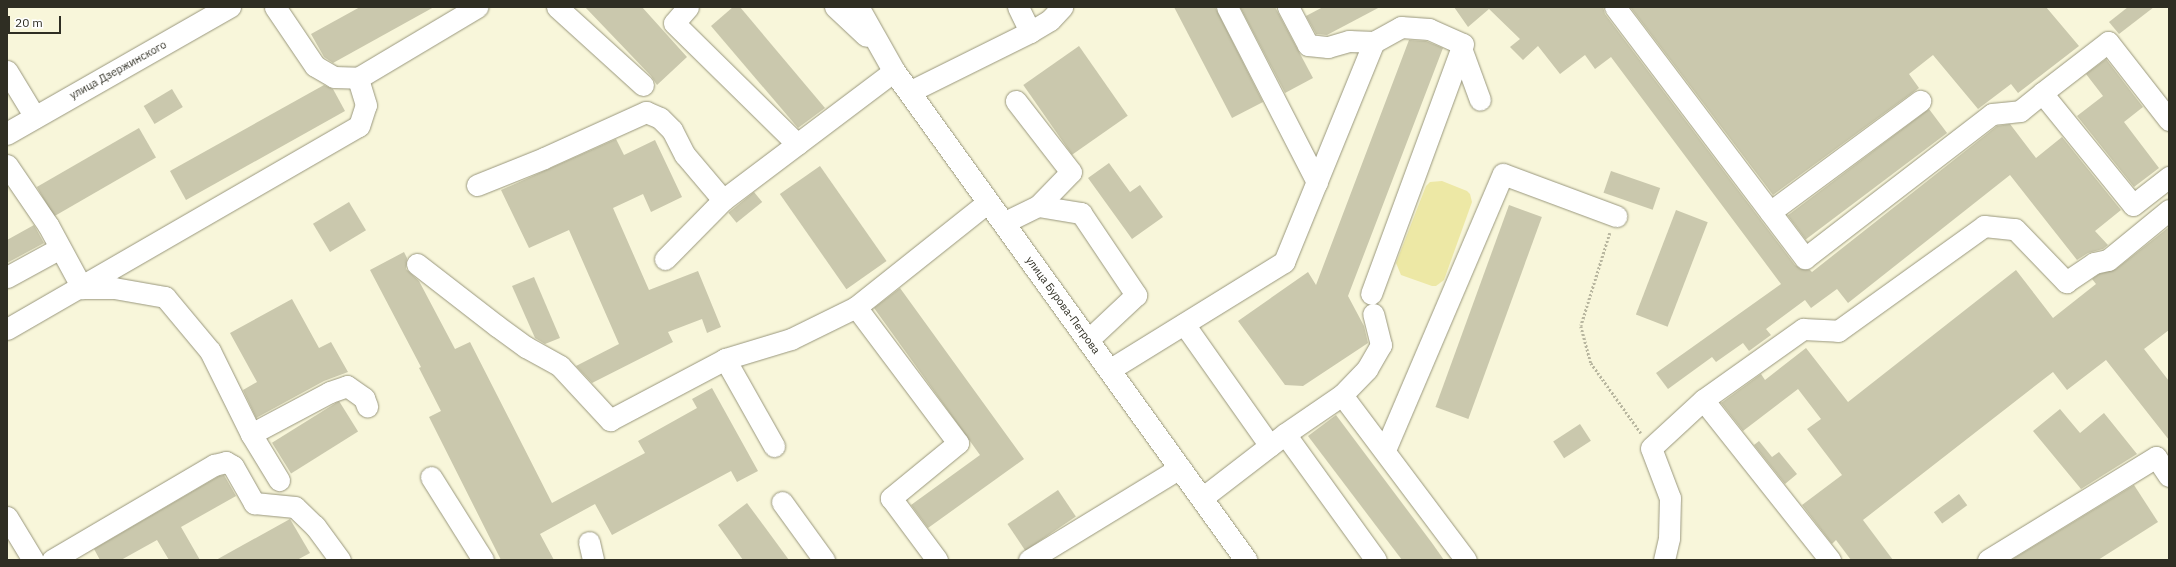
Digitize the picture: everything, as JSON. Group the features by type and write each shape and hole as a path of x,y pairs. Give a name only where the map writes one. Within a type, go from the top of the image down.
{"main road":[{"name":"улица Дзержинского","path":"7,134 230,7"},
{"name":"улица Бурова-Петрова","path":"836,7 880,49"},
{"name":"улица Бурова-Петрова","path":"858,7 880,49 894,71 1246,560"}],"lane":[{"path":"275,7 315,66 334,77 358,78 477,7"},
{"path":"557,7 643,85"},
{"path":"688,7 674,23 797,144"},
{"path":"1018,7 1030,32"},
{"path":"909,92 1030,32 1050,20 1062,7"},
{"path":"1227,7 1317,182"},
{"path":"1202,498 1278,440 1342,395 1367,369 1381,345 1372,304 1463,44 1429,29 1401,27 1374,42 1349,41 1328,47 1308,45 1288,7"},
{"path":"1615,7 1805,258 1992,114 2020,111 2108,42 2169,120"},
{"path":"1109,370 1284,262 1374,42"},
{"path":"1461,48 1480,100"},
{"path":"7,71 35,117"},
{"path":"664,259 723,200 894,71"},
{"path":"7,329 82,288 359,126 366,105 358,78"},
{"path":"2042,93 2133,205 2169,177"},
{"path":"1003,223 1038,206 1071,172 1016,101"},
{"path":"1770,212 1920,101"},
{"path":"477,185 544,158 646,112 660,118 672,130 685,155 723,200"},
{"path":"7,164 48,225 82,288"},
{"path":"1384,450 1503,174 1616,216"},
{"path":"417,264 526,347 560,366 610,420 725,359 791,339 856,307 988,202"},
{"path":"1038,206 1081,214 1136,295 1088,340"},
{"path":"1664,560 1668,538 1670,498 1651,448 1703,400 1803,329 1838,331 1984,226 2015,229 2066,282 2094,263 2108,260 2169,210"},
{"path":"7,277 60,248"},
{"path":"82,288 114,288 165,297 210,351 251,434 279,480"},
{"path":"856,307 958,443 891,498 937,560"},
{"path":"1184,324 1376,560"},
{"path":"725,359 774,446"},
{"path":"251,434 330,392 347,386 364,398 367,406"},
{"path":"1342,395 1466,560"},
{"path":"1703,400 1824,559"},
{"path":"1988,560 2162,452 2169,476"},
{"path":"52,560 214,465 226,462 233,466 254,503 295,507 315,526 340,560"},
{"path":"1029,560 1180,468"},
{"path":"431,477 483,560"},
{"path":"782,502 824,560"},
{"path":"7,517 32,560"}],"path":[{"path":"1616,216 1582,326 1591,363 1651,448"}],"shaded area":[{"path":"1442,181 1467,191 1470,194 1472,202 1444,280 1436,286 1432,286 1401,275 1396,263 1426,186 1430,182"}],"building":[{"path":"360,7 434,7 333,63 324,57 311,34"},
{"path":"585,7 642,7 687,57 657,85 651,76"},
{"path":"733,7 740,7 825,108 798,128 711,26"},
{"path":"1174,7 1215,7 1263,102 1232,118"},
{"path":"1240,7 1275,7 1313,78 1285,93"},
{"path":"1323,7 1380,7 1327,35 1316,34 1306,16"},
{"path":"1454,7 1603,7 1605,14 1795,265 1801,269 1809,269 1812,272 1997,126 2010,124 2036,158 2062,137 2121,210 2095,231 2108,245 2103,249 2088,253 2077,260 2010,175 1848,303 1837,289 1811,308 1805,300 1766,329 1771,335 1749,351 1743,343 1716,362 1712,357 1668,389 1656,373 1781,284 1611,57 1595,69 1585,55 1560,74 1538,46 1523,60 1510,47 1520,39 1489,9 1468,27"},
{"path":"1630,7 2046,7 2079,46 2018,93 2011,84 1978,109 1933,55 1909,74 1919,88 1773,195"},
{"path":"2128,7 2154,7 2119,34 2109,22"},
{"path":"1409,40 1426,41 1443,48 1348,296 1364,326 1368,343 1303,386 1285,385 1238,321 1308,272 1316,285"},
{"path":"1079,46 1128,116 1072,155 1023,85"},
{"path":"2106,59 2143,107 2124,122 2159,168 2134,187 2077,116 2103,96 2086,74"},
{"path":"324,85 333,89 345,111 186,200 170,171"},
{"path":"172,89 183,107 155,124 144,106"},
{"path":"1929,109 1947,133 1806,239 1788,216"},
{"path":"139,128 156,157 54,216 37,187"},
{"path":"616,139 624,155 655,140 682,197 651,212 643,194 613,208 649,290 698,271 721,327 707,333 702,319 668,332 673,342 592,383 576,366 619,344 569,230 529,248 501,190"},
{"path":"1109,163 1130,192 1140,185 1163,217 1132,239 1088,178"},
{"path":"820,166 887,261 846,289 780,194"},
{"path":"1611,171 1660,188 1653,210 1604,193"},
{"path":"754,192 762,202 737,223 728,213"},
{"path":"349,202 366,230 330,252 313,224"},
{"path":"1509,205 1542,217 1468,419 1435,407"},
{"path":"1676,210 1708,222 1668,327 1636,315"},
{"path":"34,225 44,243 7,263 7,240"},
{"path":"2169,227 2169,330 2144,349 2169,381 2169,440 2106,360 2067,390 2053,372 1863,520 1893,560 1851,560 1836,540 1832,544 1802,505 1842,475 1807,429 1821,419 1798,389 1743,431 1721,403 1761,374 1765,380 1806,348 1848,402 2016,270 2053,318 2096,284 2092,279 2099,274 2116,269"},
{"path":"404,252 407,258 406,269 419,281 455,349 470,342 552,503 645,453 638,441 697,408 692,399 712,388 758,471 737,482 731,471 612,535 595,504 540,534 554,560 501,560 429,417 441,411 419,368 421,367 370,270"},
{"path":"534,277 560,338 545,344 535,338 512,286"},
{"path":"900,288 1024,459 928,528 911,505 980,455 874,308"},
{"path":"292,299 319,348 331,342 348,372 324,381 256,418 243,390 257,382 230,333"},
{"path":"339,401 358,432 291,473 272,443"},
{"path":"2060,409 2080,433 2104,413 2137,454 2081,489 2033,431"},
{"path":"1336,415 1444,560 1402,560 1308,436"},
{"path":"1580,424 1591,441 1564,458 1553,441"},
{"path":"1759,441 1772,457 1779,452 1797,474 1785,484 1754,445"},
{"path":"224,475 236,496 181,527 200,560 169,560 157,540 121,560 100,560 94,549 219,476"},
{"path":"2134,485 2158,522 2098,560 2011,560"},
{"path":"1058,490 1076,517 1025,551 1007,524"},
{"path":"1959,494 1967,505 1942,524 1934,512"},
{"path":"747,503 789,560 743,560 718,525"},
{"path":"290,519 310,553 297,560 216,560"}]}
